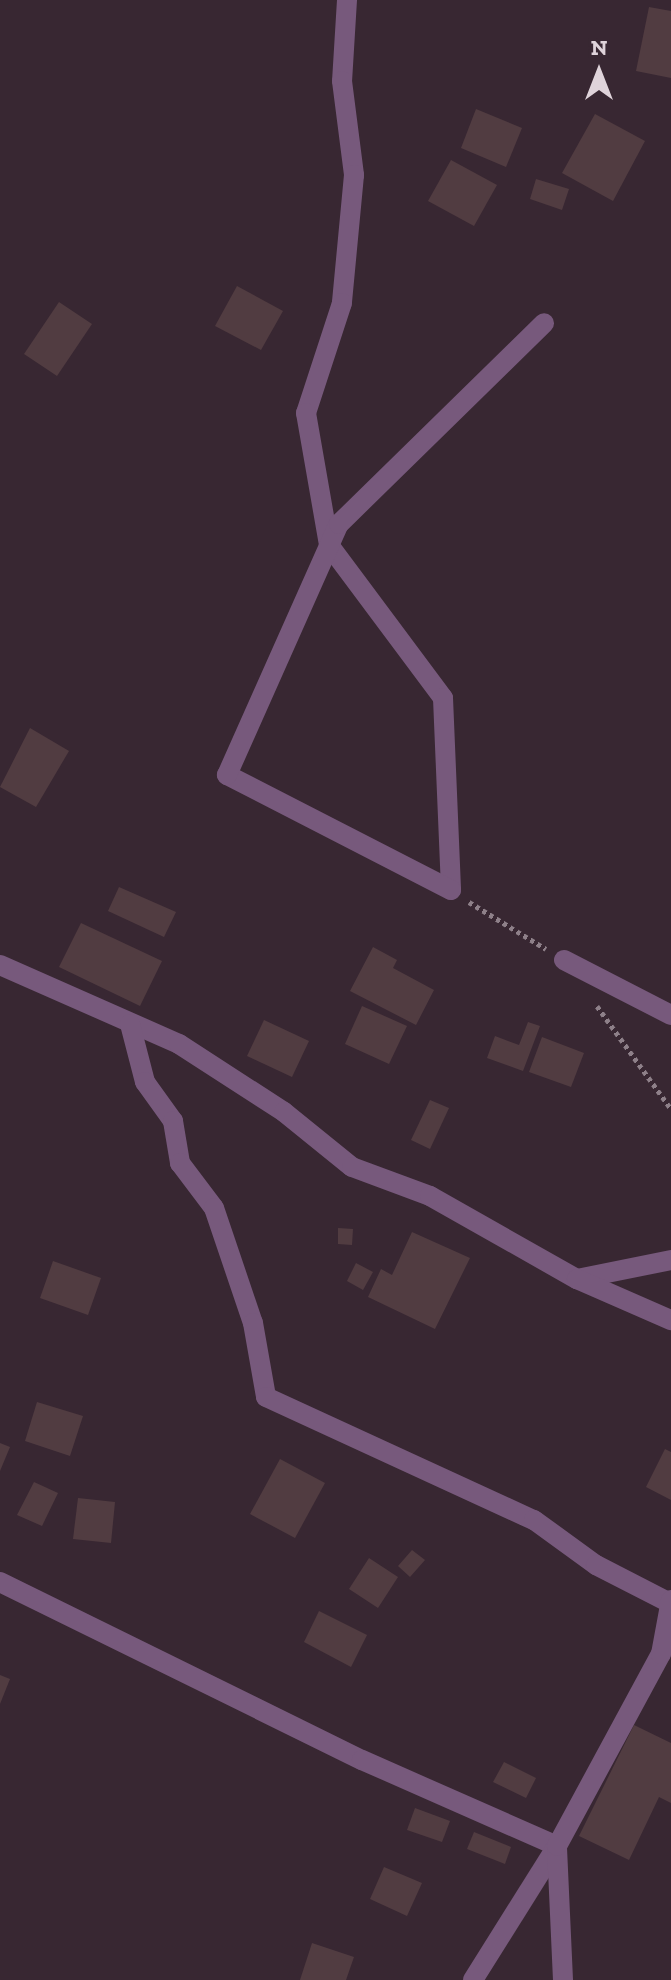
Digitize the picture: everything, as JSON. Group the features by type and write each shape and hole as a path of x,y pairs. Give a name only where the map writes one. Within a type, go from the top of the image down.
{"street":[{"path":"347,0 342,81 354,175 342,303 306,413 329,545 443,698 451,890 227,775 329,545 339,524 544,323"},
{"path":"564,960 671,1015"},
{"path":"0,965 179,1044 284,1112 352,1167 430,1196 577,1279 671,1320"},
{"path":"130,1024 145,1082 173,1121 180,1163 214,1208 253,1323 266,1397 534,1520 596,1565 670,1602 666,1653 557,1846 473,1980"},
{"path":"577,1279 671,1260"},
{"path":"0,1582 362,1760 557,1846"},
{"path":"557,1846 563,1980"}],"path":[{"path":"451,890 564,960"},
{"path":"591,997 671,1109"}],"building":[{"path":"649,7 671,11 671,78 636,71"},
{"path":"476,109 522,128 506,167 461,148"},
{"path":"595,114 645,141 613,201 562,173"},
{"path":"451,160 497,185 474,226 428,201"},
{"path":"536,179 569,189 562,210 530,199"},
{"path":"237,286 283,311 261,350 215,326"},
{"path":"59,302 92,324 57,376 24,354"},
{"path":"30,728 69,751 36,807 0,787"},
{"path":"119,887 176,912 164,937 108,911"},
{"path":"81,923 162,961 140,1006 59,967"},
{"path":"373,947 397,960 393,968 434,990 416,1025 350,991"},
{"path":"362,1006 407,1026 389,1064 345,1044"},
{"path":"264,1020 309,1041 292,1077 247,1056"},
{"path":"528,1022 540,1026 523,1071 487,1058 495,1036 519,1045"},
{"path":"542,1037 584,1053 571,1087 529,1072"},
{"path":"430,1100 449,1108 430,1149 411,1140"},
{"path":"338,1228 353,1229 352,1245 338,1244"},
{"path":"412,1232 470,1258 435,1329 368,1297 381,1269 392,1275"},
{"path":"53,1261 101,1278 88,1315 40,1298"},
{"path":"356,1263 373,1272 363,1290 347,1281"},
{"path":"37,1402 83,1416 70,1456 25,1441"},
{"path":"0,1443 10,1447 0,1471"},
{"path":"665,1449 671,1452 671,1500 646,1487"},
{"path":"280,1459 325,1483 295,1538 250,1514"},
{"path":"34,1482 58,1493 42,1526 17,1515"},
{"path":"78,1498 115,1502 111,1543 73,1539"},
{"path":"412,1550 425,1560 410,1577 398,1566"},
{"path":"369,1558 398,1577 378,1608 349,1589"},
{"path":"319,1611 367,1635 351,1667 304,1642"},
{"path":"0,1675 10,1679 0,1704"},
{"path":"634,1725 671,1743 671,1803 659,1797 629,1860 579,1836"},
{"path":"504,1762 536,1778 526,1798 493,1782"},
{"path":"415,1808 450,1821 442,1842 407,1830"},
{"path":"474,1832 511,1847 505,1864 467,1849"},
{"path":"384,1867 422,1883 407,1916 370,1899"},
{"path":"312,1943 354,1957 346,1980 300,1980"}]}
